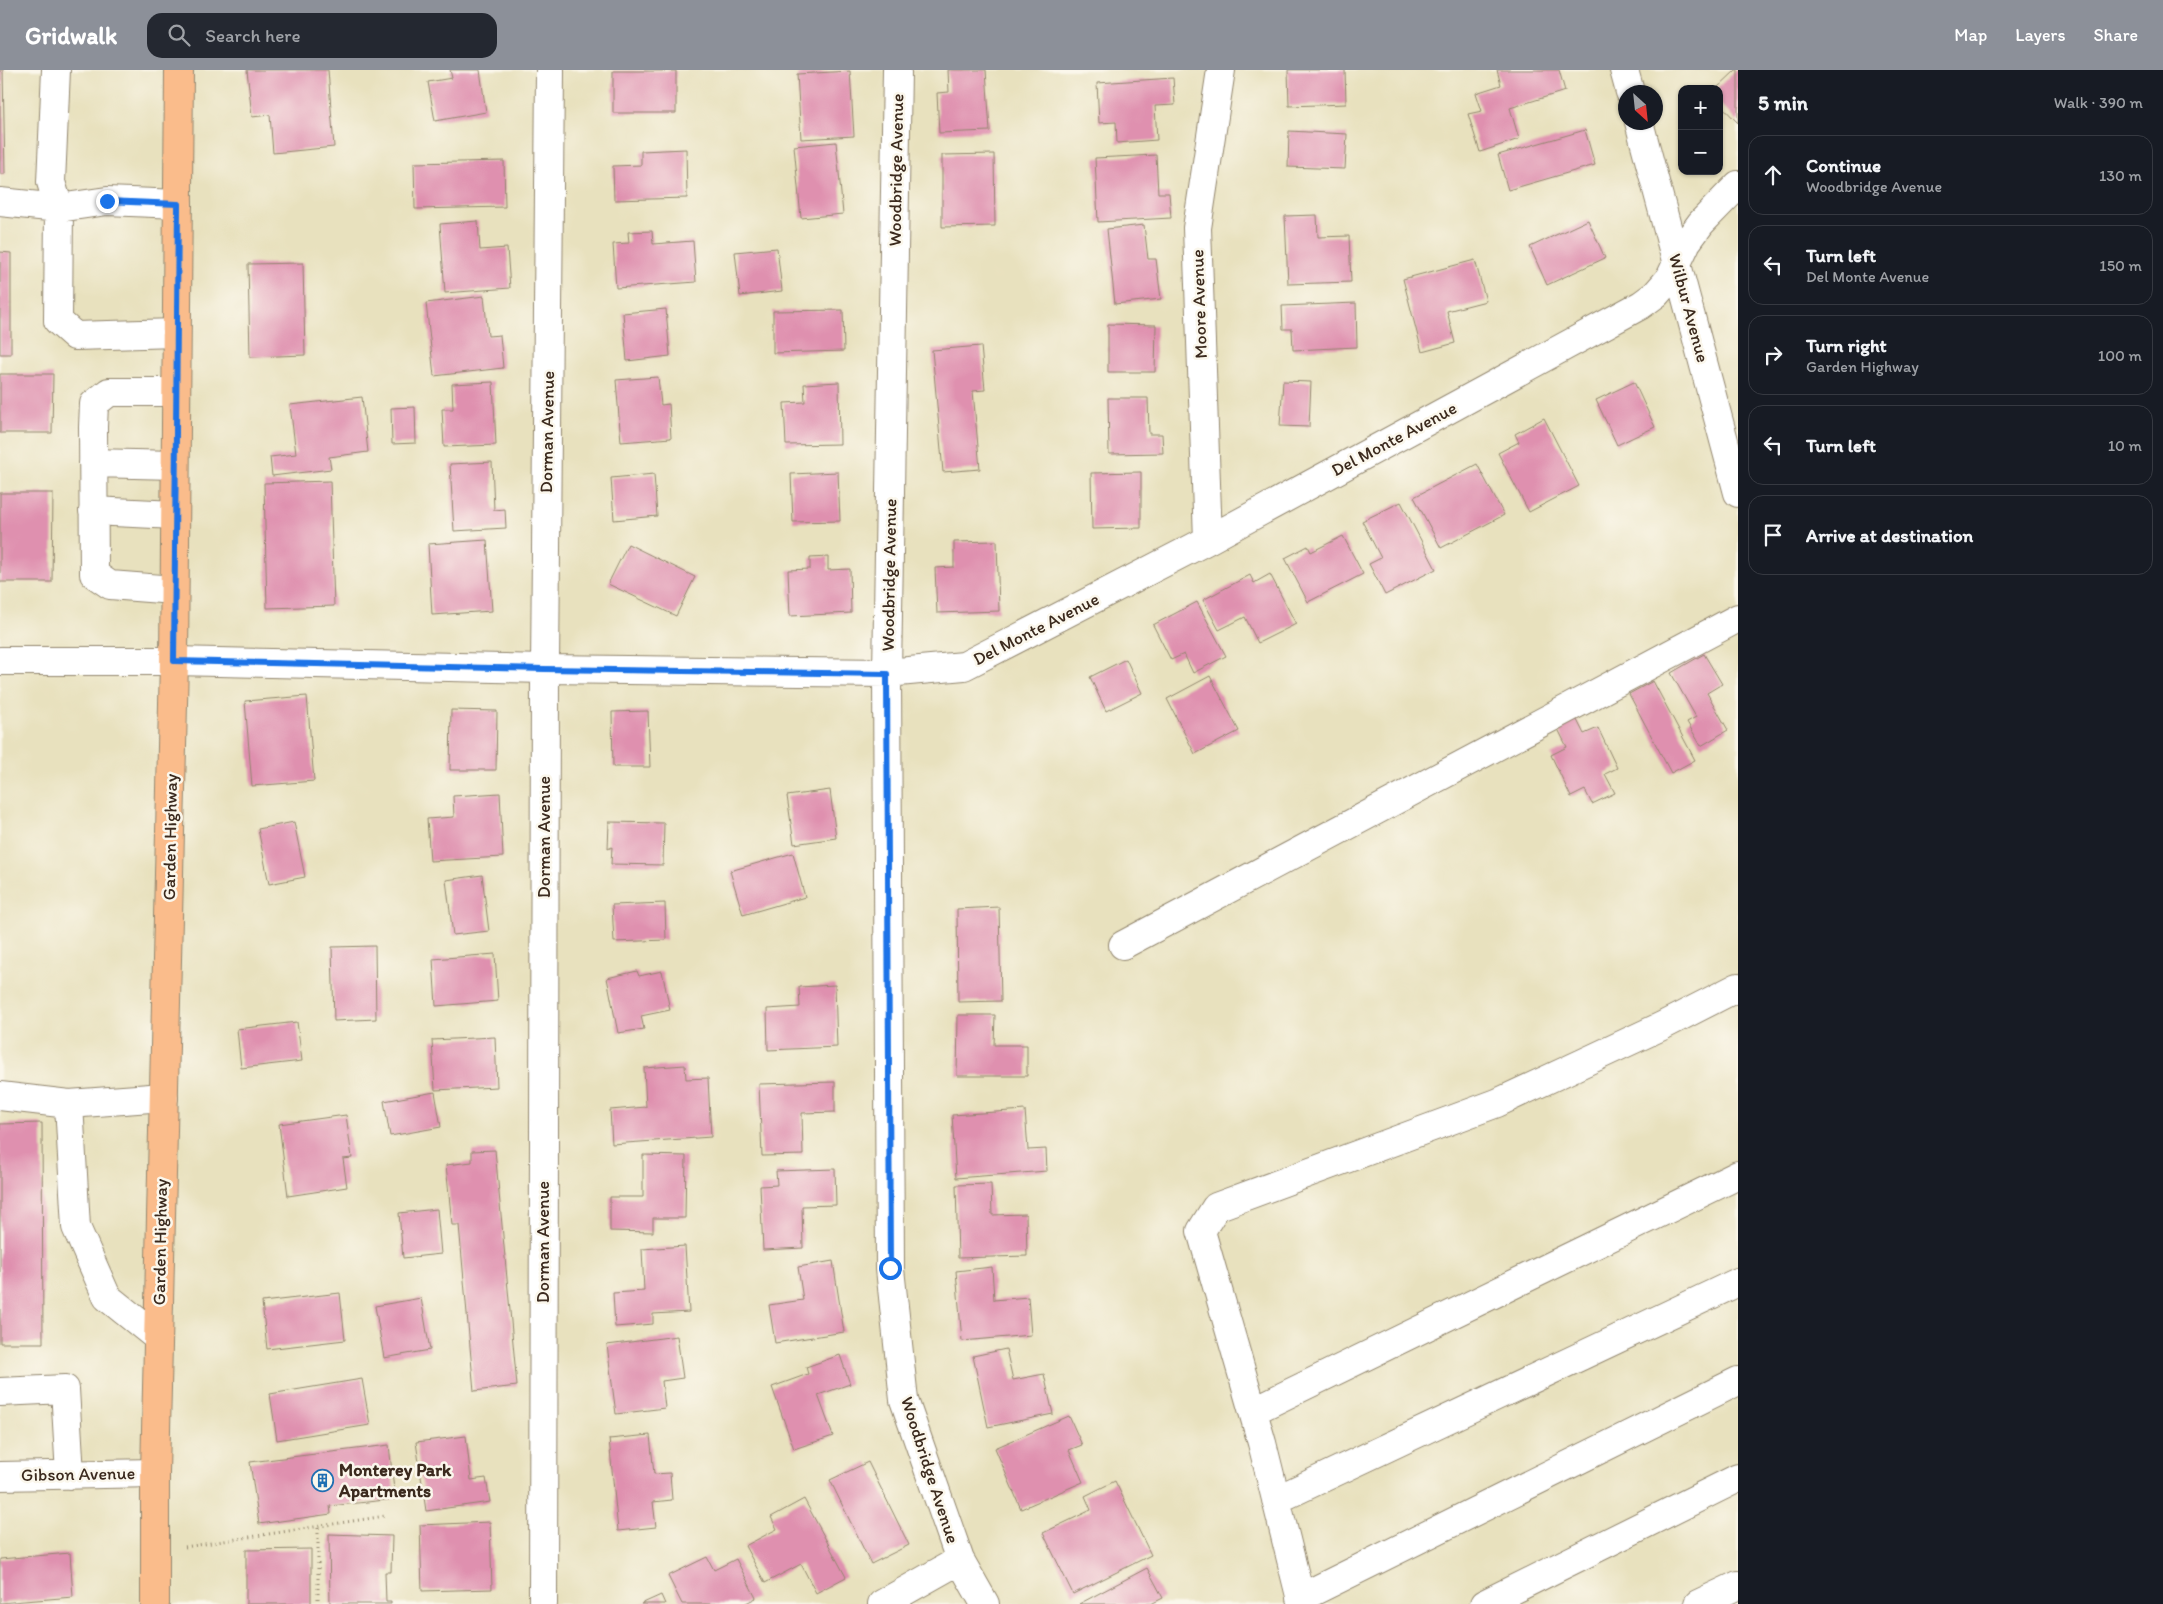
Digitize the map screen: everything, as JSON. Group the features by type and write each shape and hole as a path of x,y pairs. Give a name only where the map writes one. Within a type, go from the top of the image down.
{"main road":[{"name":"Garden Highway","path":"155,1604 155,1473 174,661 179,70"}],"street":[{"path":"56,70 51,182 60,208 58,321 75,336 176,333"},
{"name":"Dorman Avenue","path":"543,1604 544,669 550,70"},
{"name":"Woodbridge Avenue","path":"897,70 887,674 890,1268 904,1400 960,1560 985,1604"},
{"name":"Moore Avenue","path":"1208,540 1197,228 1220,70"},
{"path":"1624,70 1628,85"},
{"name":"Wilbur Avenue","path":"1640,130 1738,493"},
{"name":"Del Monte Avenue","path":"0,661 174,661 887,674 964,666 1208,540 1641,305 1656,294 1670,278 1687,242 1701,223 1738,185"},
{"path":"0,202 60,208 107,201 178,204"},
{"path":"174,590 110,585 94,574 93,462 94,404 109,392 176,392"},
{"path":"93,462 175,465"},
{"path":"94,511 175,515"},
{"path":"1123,945 1738,618"},
{"path":"1738,987 1662,1026 1497,1104 1216,1207 1201,1231 1253,1411 1301,1601 1738,1381"},
{"path":"0,1096 69,1104 164,1097"},
{"path":"69,1104 76,1227 107,1297 158,1338"},
{"path":"1253,1411 1738,1175"},
{"path":"1276,1500 1738,1282"},
{"path":"0,1392 65,1389 70,1474"},
{"name":"Gibson Avenue","path":"0,1476 155,1473"},
{"path":"1484,1604 1738,1478"},
{"path":"882,1604 960,1560"},
{"path":"1698,1604 1738,1584"}],"path":[{"path":"155,1552 385,1516"},
{"path":"318,1526 318,1604"}],"building":[{"path":"0,70 3,70 5,174 0,174"},
{"path":"247,70 328,70 334,147 273,153 270,115 252,117"},
{"path":"450,70 480,70 486,112 435,121 428,82 452,78"},
{"path":"948,70 986,70 990,131 939,133 937,93 949,92"},
{"path":"1288,70 1345,70 1346,104 1289,106"},
{"path":"1497,70 1559,70 1565,91 1510,108 1519,139 1480,152 1468,114 1482,111 1476,93 1501,85"},
{"path":"1738,70 1738,123 1723,107 1723,85 1720,85"},
{"path":"613,71 676,71 676,113 613,113"},
{"path":"850,71 854,136 801,139 797,74"},
{"path":"1173,78 1175,105 1155,106 1157,140 1117,143 1116,122 1099,123 1097,83"},
{"path":"1585,130 1595,165 1508,190 1498,155"},
{"path":"1289,131 1347,134 1345,169 1288,167"},
{"path":"836,142 843,214 801,218 794,146"},
{"path":"686,149 687,198 614,200 613,166 641,165 641,151"},
{"path":"994,154 995,226 942,227 942,155"},
{"path":"1156,155 1158,193 1169,193 1171,218 1098,222 1095,158"},
{"path":"504,161 505,207 415,209 414,163"},
{"path":"1317,215 1318,237 1349,236 1351,282 1288,284 1285,216"},
{"path":"1588,220 1605,258 1547,285 1530,247"},
{"path":"478,221 480,250 507,248 510,288 445,293 440,224"},
{"path":"1144,225 1148,259 1156,259 1161,299 1115,304 1107,229"},
{"path":"652,231 653,244 693,241 696,282 616,288 613,244 629,243 628,232"},
{"path":"777,248 782,291 740,296 735,252"},
{"path":"0,252 11,253 11,354 0,354"},
{"path":"1475,260 1486,301 1447,311 1455,343 1422,352 1403,279"},
{"path":"303,263 305,355 250,357 248,264"},
{"path":"484,296 488,336 500,335 503,368 434,376 426,303"},
{"path":"1356,303 1357,347 1293,350 1292,329 1283,329 1282,306"},
{"path":"666,309 670,356 627,361 623,313"},
{"path":"843,310 844,351 773,353 773,311"},
{"path":"1108,324 1156,325 1155,372 1108,372"},
{"path":"981,346 985,390 973,391 980,469 943,472 932,350"},
{"path":"0,374 53,374 52,433 0,433"},
{"path":"658,377 661,405 669,404 671,438 621,442 616,380"},
{"path":"1283,381 1311,382 1309,427 1280,426"},
{"path":"493,382 496,445 444,447 442,409 453,409 452,384"},
{"path":"839,382 840,444 786,445 784,403 805,402 804,384"},
{"path":"1634,382 1655,427 1617,445 1596,400"},
{"path":"362,397 368,452 329,457 331,469 272,476 270,457 296,454 290,405"},
{"path":"1108,398 1148,398 1149,434 1162,434 1163,453 1109,454"},
{"path":"415,407 416,443 392,444 391,408"},
{"path":"1544,418 1579,486 1529,512 1498,453 1519,442 1515,434"},
{"path":"492,462 494,510 505,509 506,528 454,531 450,464"},
{"path":"1477,464 1504,515 1441,548 1414,497"},
{"path":"838,472 840,521 793,522 791,474"},
{"path":"1141,472 1141,528 1092,529 1091,473"},
{"path":"654,474 657,516 614,520 611,478"},
{"path":"330,481 334,606 267,608 264,483"},
{"path":"0,493 53,493 52,582 0,582"},
{"path":"1401,502 1436,569 1385,595 1369,564 1381,558 1362,521"},
{"path":"1343,536 1363,574 1308,602 1285,558 1308,546 1311,552"},
{"path":"487,540 492,611 432,615 428,544"},
{"path":"997,541 999,611 937,613 935,568 954,567 954,542"},
{"path":"628,544 695,577 676,616 608,584"},
{"path":"828,557 828,570 850,569 851,613 790,616 788,570 810,569 810,558"},
{"path":"1270,574 1296,624 1258,643 1245,617 1219,630 1203,600 1250,575 1254,583"},
{"path":"1197,602 1226,656 1193,673 1184,654 1171,660 1153,625"},
{"path":"1704,654 1722,684 1707,693 1728,730 1701,746 1687,722 1696,717 1671,673"},
{"path":"1126,659 1142,693 1106,711 1090,677"},
{"path":"1210,676 1239,731 1195,754 1167,699"},
{"path":"1653,681 1695,760 1671,773 1629,694"},
{"path":"307,696 314,781 252,786 245,701"},
{"path":"451,710 497,711 496,770 450,770"},
{"path":"648,711 650,767 613,767 612,712"},
{"path":"1576,718 1584,734 1598,728 1617,768 1605,774 1615,793 1592,804 1585,790 1571,797 1551,755 1567,747 1557,727"},
{"path":"830,790 836,838 794,844 787,796"},
{"path":"500,793 503,857 430,861 427,819 454,817 453,796"},
{"path":"294,822 305,877 269,884 258,829"},
{"path":"609,822 664,823 663,865 611,864 612,847 608,849"},
{"path":"793,853 805,897 743,915 730,871"},
{"path":"482,875 489,931 453,935 446,880"},
{"path":"665,903 666,940 614,942 612,905"},
{"path":"999,907 1001,1001 958,1002 957,909"},
{"path":"375,946 376,1019 334,1021 332,947"},
{"path":"495,954 498,1001 436,1006 433,959"},
{"path":"637,971 639,976 662,971 670,1010 641,1016 644,1029 618,1033 607,978"},
{"path":"835,985 837,1047 768,1050 767,1009 800,1007 799,987"},
{"path":"958,1015 995,1015 994,1045 1027,1045 1027,1076 957,1076"},
{"path":"297,1022 302,1061 241,1068 237,1029"},
{"path":"495,1037 497,1087 435,1090 432,1040"},
{"path":"685,1065 686,1079 708,1078 711,1137 612,1144 610,1110 646,1107 644,1068"},
{"path":"835,1082 835,1112 802,1113 803,1155 762,1156 759,1084"},
{"path":"435,1092 441,1127 390,1136 384,1101"},
{"path":"1025,1110 1028,1150 1046,1149 1047,1171 956,1178 952,1115"},
{"path":"346,1115 352,1158 343,1159 347,1187 288,1196 279,1124"},
{"path":"42,1123 43,1343 0,1343 0,1124"},
{"path":"495,1150 517,1386 474,1391 459,1225 452,1225 446,1165 472,1162 472,1151"},
{"path":"643,1155 686,1156 685,1218 653,1218 653,1232 610,1231 610,1197 643,1197"},
{"path":"835,1169 836,1205 802,1206 803,1248 763,1250 760,1186 777,1185 776,1171"},
{"path":"991,1184 992,1215 1026,1214 1027,1256 958,1258 956,1185"},
{"path":"437,1209 441,1254 403,1258 399,1213"},
{"path":"685,1246 689,1312 653,1314 653,1324 615,1327 613,1293 644,1291 642,1249"},
{"path":"833,1261 844,1332 775,1343 769,1305 803,1300 798,1267"},
{"path":"992,1267 994,1300 1028,1297 1031,1335 962,1341 956,1271"},
{"path":"340,1293 345,1340 267,1349 262,1302"},
{"path":"421,1298 430,1350 384,1358 375,1306"},
{"path":"677,1336 683,1378 662,1381 665,1408 616,1414 607,1345"},
{"path":"1006,1349 1013,1380 1044,1374 1053,1414 988,1427 973,1356"},
{"path":"840,1355 850,1384 818,1395 833,1436 794,1449 772,1387 808,1374 806,1367"},
{"path":"362,1379 370,1425 277,1440 270,1394"},
{"path":"1069,1416 1082,1445 1069,1450 1083,1482 1021,1509 995,1448"},
{"path":"650,1435 654,1474 670,1473 672,1500 653,1502 656,1527 618,1531 609,1439"},
{"path":"466,1436 471,1480 486,1478 490,1502 426,1511 416,1442"},
{"name":"Monterey Park Apartments","path":"389,1445 395,1499 330,1506 331,1514 259,1524 250,1462"},
{"path":"868,1462 909,1545 871,1564 830,1480"},
{"path":"1115,1481 1151,1555 1073,1594 1043,1533 1091,1510 1085,1496"},
{"path":"804,1499 846,1577 816,1593 801,1564 765,1583 745,1546 777,1529 771,1517"},
{"path":"490,1522 492,1589 422,1591 420,1525"},
{"name":"Monterey Park Apartments","path":"329,1534 392,1536 391,1572 385,1572 386,1602 391,1602 391,1604 330,1604"},
{"path":"311,1549 311,1604 246,1604 246,1550"},
{"path":"70,1553 73,1597 0,1603 0,1559"},
{"path":"707,1557 714,1570 736,1559 756,1598 744,1604 682,1604 668,1576"},
{"path":"1147,1568 1163,1598 1151,1604 1079,1604"},
{"path":"661,1595 665,1604 641,1604"}],"place":[{"name":"Monterey Park Apartments","path":"323,1480"}],"route":[{"path":"107,201 178,204 174,661 887,674 890,1268"}]}
